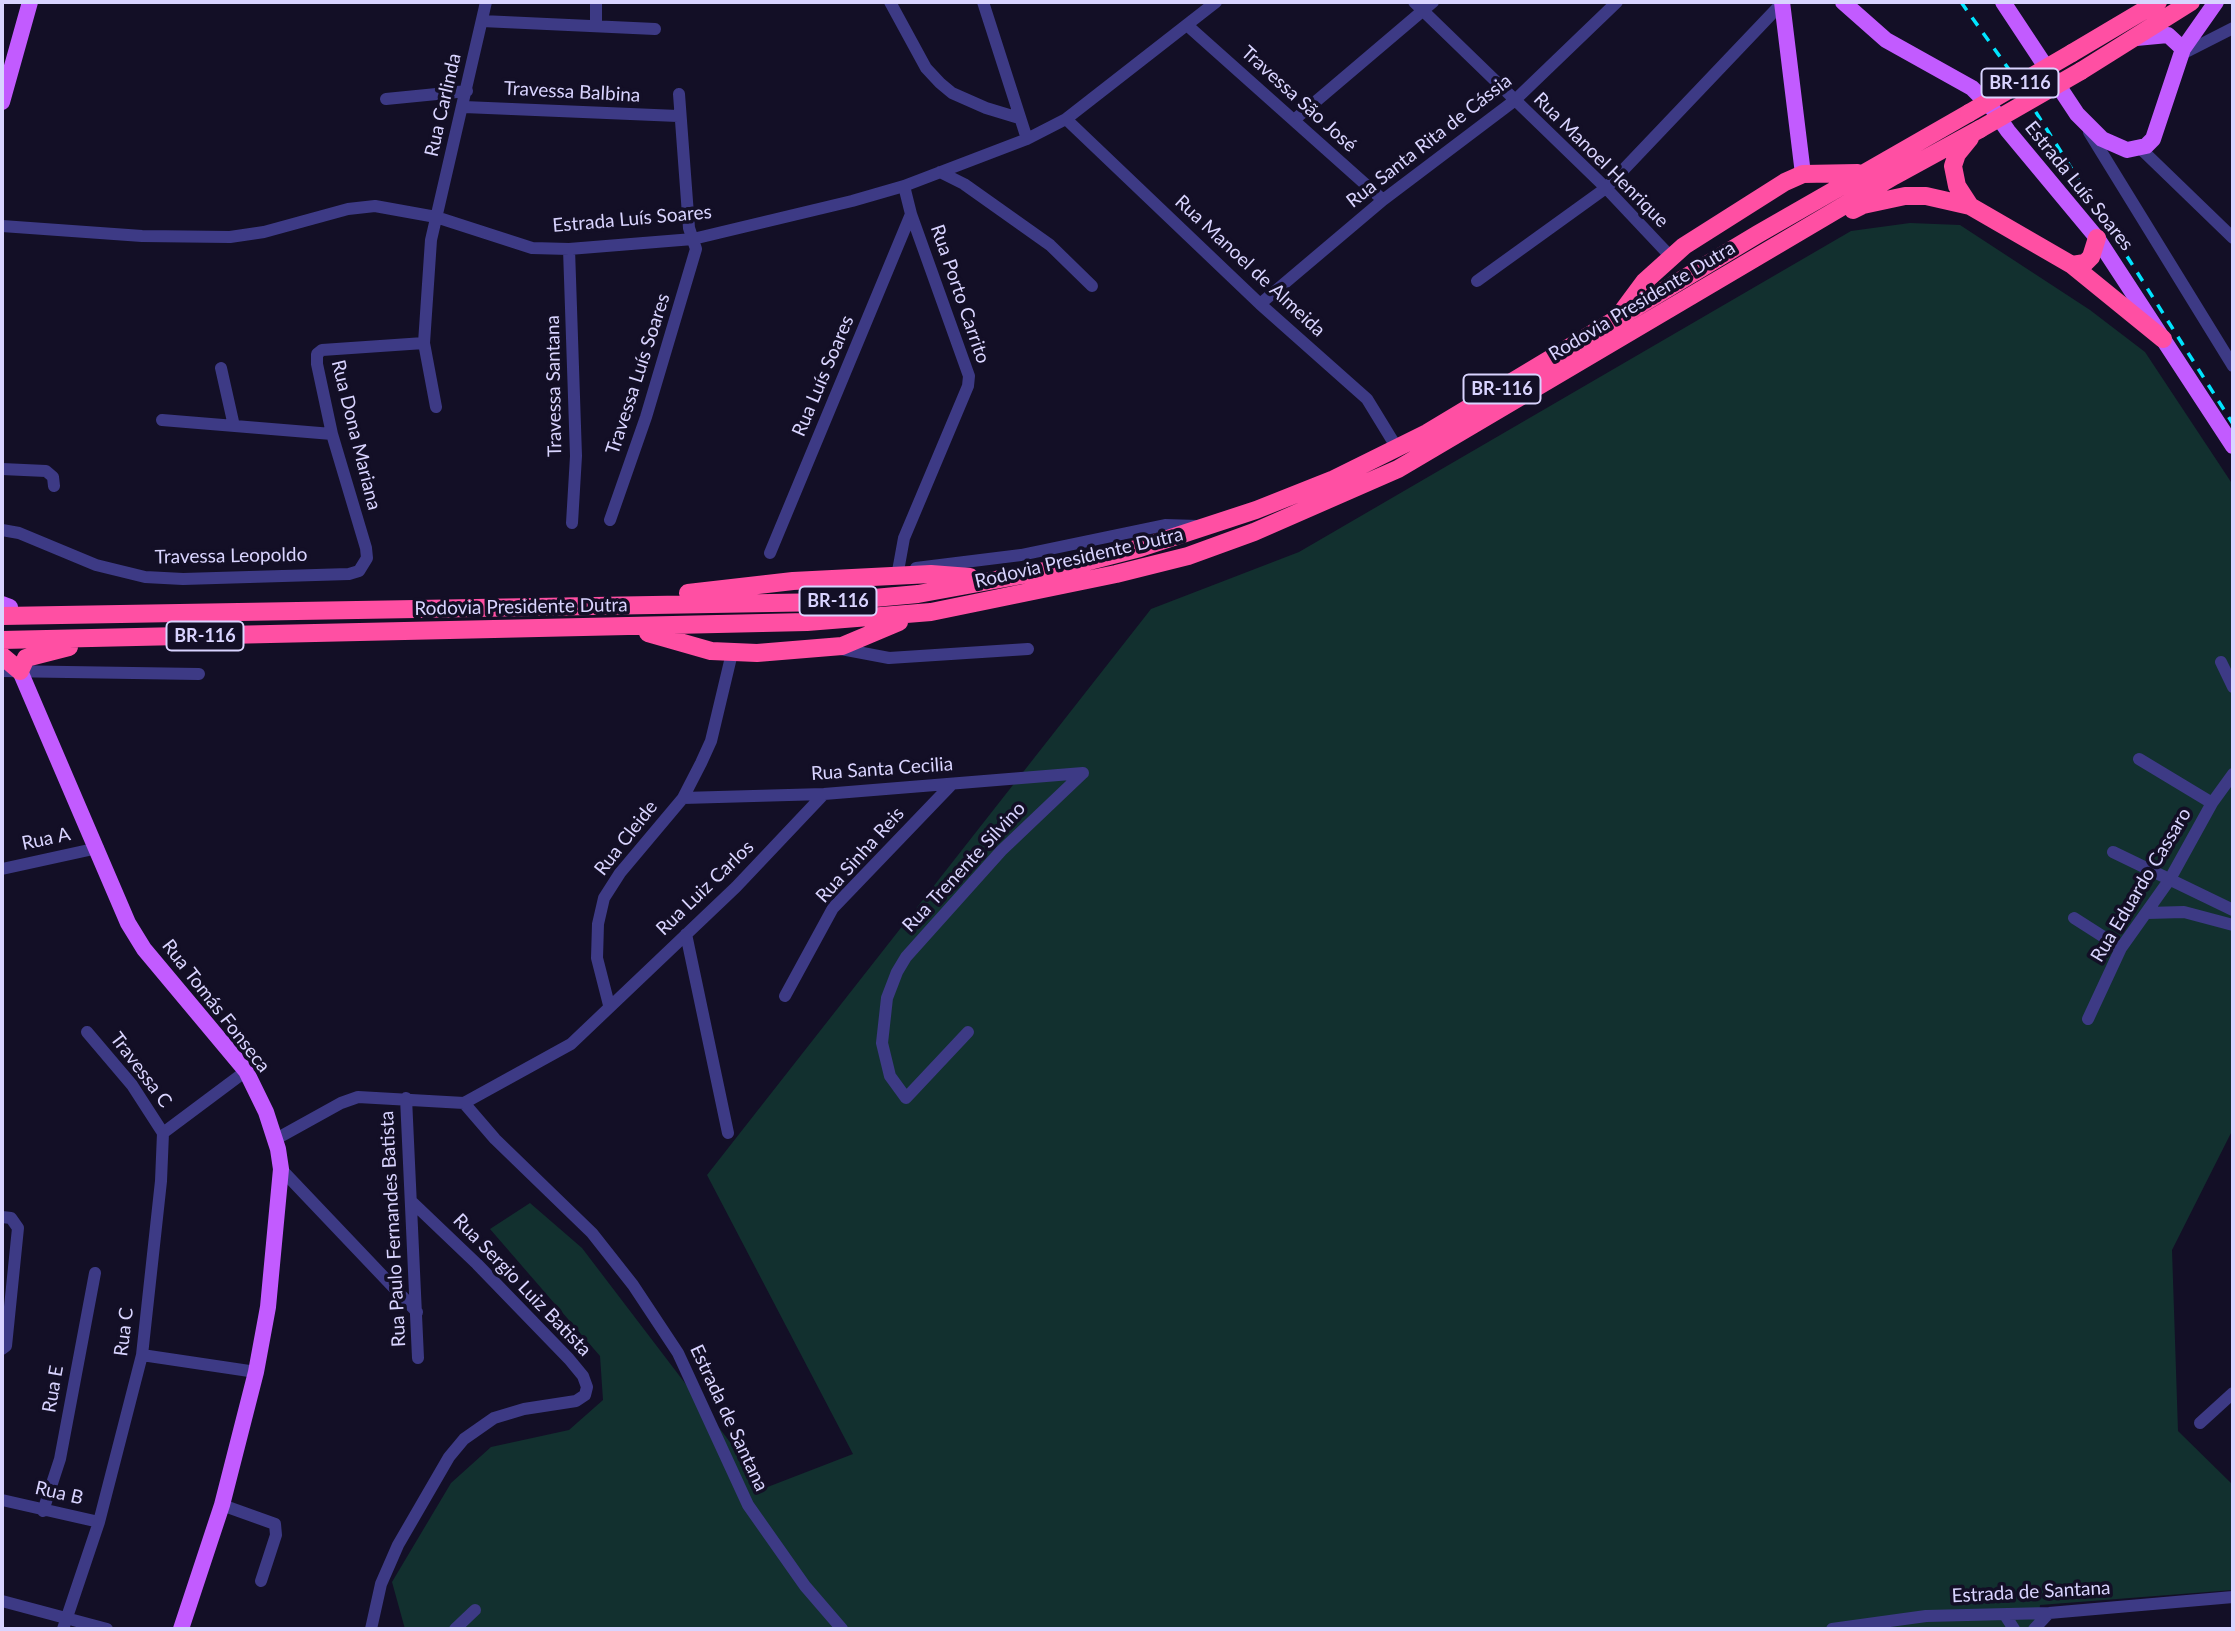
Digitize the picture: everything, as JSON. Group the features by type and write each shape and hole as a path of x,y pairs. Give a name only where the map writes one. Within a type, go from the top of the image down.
{"highway":[{"name":"Rodovia Presidente Dutra","path":"4,608 93,614 830,602 918,594 1115,554 1205,527 1335,479 1397,448 1862,173 2072,53 2142,8 2158,2"},
{"name":"Rodovia Presidente Dutra","path":"2,639 93,639 860,619 931,612 1116,575 1188,556 1370,483 1594,355 1831,213 1977,132 2191,2"},
{"path":"1970,205 1957,186 1953,166 1957,154 1977,132"},
{"path":"1616,320 1644,282 1709,228 1803,174 1862,173"},
{"path":"1594,355 1671,316 1863,205 1888,198 1926,196 1970,205 2072,265 2163,340"},
{"path":"2072,265 2085,262 2091,257 2097,238"},
{"path":"449,607 515,595 681,594 793,581 893,574 998,579"},
{"path":"408,630 534,634 642,632 670,637 711,651 732,653 832,647 848,644 898,622 1021,602 1099,585 1116,575"},
{"path":"2,656 20,671 26,658 82,645 93,639"}],"main road":[{"path":"2,102 30,2"},
{"path":"1783,2 1803,174"},
{"name":"Estrada Luís Soares","path":"1843,2 1898,48 1978,93 2097,238 2233,446"},
{"path":"2003,2 2077,114 2108,144 2122,149 2140,148 2149,143 2156,132 2182,51 2216,2"},
{"path":"2129,39 2168,35 2182,51"},
{"name":"Rua Tomás Fonseca","path":"20,671 128,923 144,949 246,1071 276,1139 281,1169 268,1307 256,1372 222,1505 181,1629"}],"street":[{"name":"Rua Carlinda","path":"436,407 424,343 430,252 486,2"},
{"path":"596,2 596,26"},
{"path":"890,2 926,68 940,83 952,93 986,108 1019,118"},
{"path":"983,2 1027,139"},
{"name":"Estrada Luís Soares","path":"2,226 142,236 230,237 264,232 348,209 375,206 436,217 532,248 569,249 692,239 904,186 1027,139 1066,118 1216,2"},
{"name":"Rua Santa Rita de Cássia","path":"1260,304 1383,200 1514,101 1617,2"},
{"path":"1477,281 1606,188 1783,2"},
{"path":"1294,120 1423,5"},
{"name":"Rua Manoel Henrique","path":"1423,5 1514,101 1606,188 1671,257"},
{"path":"482,21 655,29"},
{"name":"Travessa São José","path":"1188,26 1383,200"},
{"path":"2182,51 2233,28"},
{"path":"386,99 467,91"},
{"name":"Travessa Luís Soares","path":"610,520 683,299 696,249 692,239 678,116 679,94"},
{"name":"Travessa Balbina","path":"464,107 678,116"},
{"path":"2077,114 2233,366"},
{"name":"Rua Manoel de Almeida","path":"1066,118 1260,304 1367,399 1397,448"},
{"path":"2140,148 2233,238"},
{"path":"940,172 964,184 1040,238 1092,286"},
{"name":"Rua Porto Carrito","path":"893,574 904,538 968,386 969,376 911,214 904,186"},
{"name":"Rua Luís Soares","path":"770,553 911,214"},
{"name":"Travessa Santana","path":"569,249 576,456 572,523"},
{"name":"Rua Dona Mariana","path":"366,548 332,433 317,354 322,350 424,343"},
{"path":"220,368 234,426"},
{"path":"162,420 332,433"},
{"path":"2,469 46,471 53,477 54,486"},
{"path":"893,574 1021,555 1165,525 1205,527"},
{"name":"Travessa Leopoldo","path":"2,530 19,533 96,565 145,577 183,579 349,574 365,566 366,548"},
{"path":"832,647 889,658 1028,649"},
{"name":"Rua Cleide","path":"610,1005 597,958 598,924 604,898 620,873 683,798 710,741 732,653"},
{"path":"2221,662 2233,687"},
{"path":"2,671 198,674"},
{"path":"2139,759 2212,803"},
{"name":"Rua Santa Cecilia","path":"683,798 824,794 1083,773"},
{"name":"Rua Trenente Silvino","path":"968,1032 906,1098 890,1076 883,1043 887,998 905,957 1002,851 1083,773"},
{"name":"Rua Eduardo Cassaro","path":"2088,1019 2121,948 2170,880 2212,803 2233,774"},
{"name":"Rua Sinha Reis","path":"785,996 833,908 951,784"},
{"name":"Rua Luiz Carlos","path":"610,1005 736,887 824,794"},
{"name":"Rua A","path":"2,869 98,848"},
{"path":"2113,852 2233,910"},
{"path":"2147,913 2184,912 2233,925"},
{"path":"2074,918 2121,948"},
{"path":"686,934 728,1133"},
{"path":"276,1139 341,1102 358,1097 464,1102 554,1056 610,1005"},
{"name":"Travessa C","path":"87,1032 132,1085 163,1133"},
{"path":"163,1133 246,1071"},
{"name":"Rua Paulo Fernandes Batista","path":"406,1098 418,1358"},
{"name":"Estrada de Santana","path":"464,1102 495,1139 592,1233 633,1285 678,1353 748,1505 805,1586 842,1629"},
{"name":"Rua C","path":"65,1623 99,1522 142,1355 161,1181 163,1133"},
{"path":"281,1169 417,1312"},
{"name":"Rua Sergio Luiz Batista","path":"371,1629 382,1584 398,1545 449,1457 464,1439 494,1418 524,1409 576,1401 585,1395 587,1387 583,1376 569,1359 477,1264 411,1201"},
{"path":"2,1217 11,1218 18,1228 6,1346 2,1349"},
{"name":"Rua E","path":"43,1511 60,1459 95,1273"},
{"path":"142,1355 256,1372"},
{"path":"2200,1423 2233,1393"},
{"name":"Rua B","path":"6,1501 99,1522"},
{"path":"222,1505 275,1524 276,1535 261,1581"},
{"name":"Estrada de Santana","path":"1832,1629 1926,1616 2049,1613 2233,1597"},
{"path":"2,1601 65,1623 107,1629"},
{"path":"455,1629 475,1610"},
{"path":"2034,1629 2049,1613"},
{"path":"2005,1615 2014,1629"}],"green space":[{"path":"1910,223 1960,225 2090,310 2145,352 2233,485 2233,1129 2172,1250 2178,1431 2233,1485 2233,1590 2040,1605 2038,1629 405,1629 392,1582 451,1483 491,1447 569,1430 603,1400 600,1356 490,1229 530,1203 582,1248 765,1488 853,1454 707,1175 1151,609 1299,552 1851,231"}],"railway":[{"path":"1961,2 2008,68 2233,424"}]}
